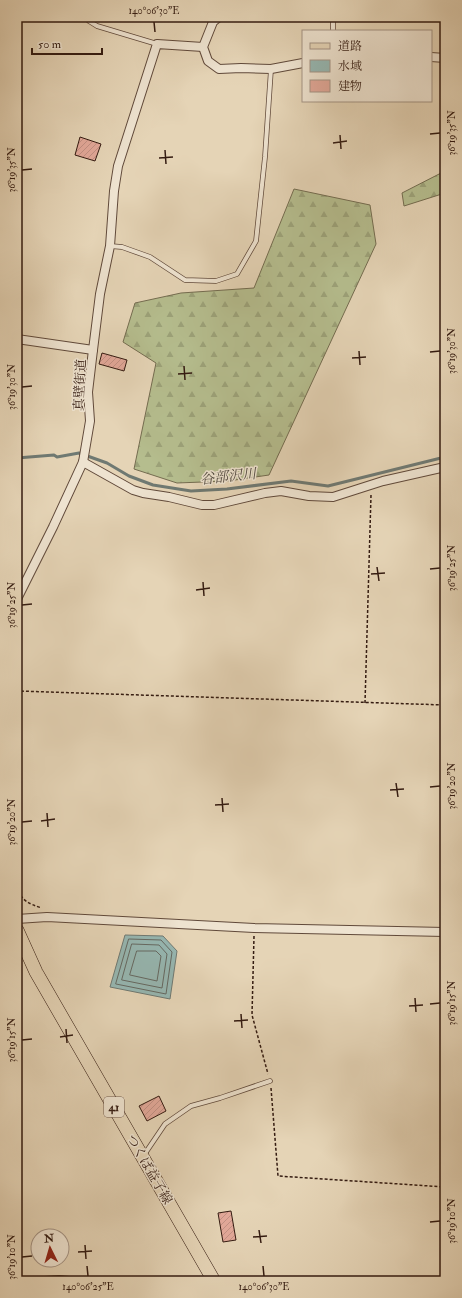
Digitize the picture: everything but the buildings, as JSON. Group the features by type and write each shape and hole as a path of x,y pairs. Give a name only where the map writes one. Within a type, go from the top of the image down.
{"main road":[{"name":"つくば益子線","path":"17,930 36,972 214,1281"}],"street":[{"path":"219,17 213,22 203,47 208,61 219,69 271,69 302,64"},
{"path":"93,350 100,294 110,246 114,191 118,166 157,44 203,47"},
{"path":"432,57 445,58"},
{"name":"真壁街道","path":"17,339 93,350 88,392 90,421 84,461"},
{"path":"17,599 54,527 84,461 133,490 143,493 169,496 202,505 214,505 265,493 281,491 309,496 333,497 383,481 445,467"},
{"path":"17,919 47,917 254,928 445,932"},
{"path":"45,1281 69,1281"}],"lane":[{"path":"86,17 97,26 157,44"},
{"path":"333,17 333,30"},
{"path":"110,246 122,247 150,257 186,280 216,281 237,274 256,241 265,157 271,69"},
{"path":"143,1157 165,1124 191,1106 270,1081"}],"path":[{"path":"365,703 371,486"},
{"path":"17,698 18,691 445,705"},
{"path":"17,866 19,893 23,900 30,904 47,909 47,917"},
{"path":"254,928 252,1015 270,1081 278,1176 445,1187"}],"green space":[{"path":"445,171 445,193 404,206 402,193"},
{"path":"294,189 370,205 376,244 269,475 228,481 177,483 134,469 156,363 123,342 135,303 181,293 254,288"}],"water":[{"path":"125,935 163,936 177,951 170,999 110,987"}],"waterway":[{"name":"谷部沢川","path":"17,458 54,455 57,457 79,453 107,463 129,476 153,485 191,491 227,489 291,481 328,486 445,457"}]}
